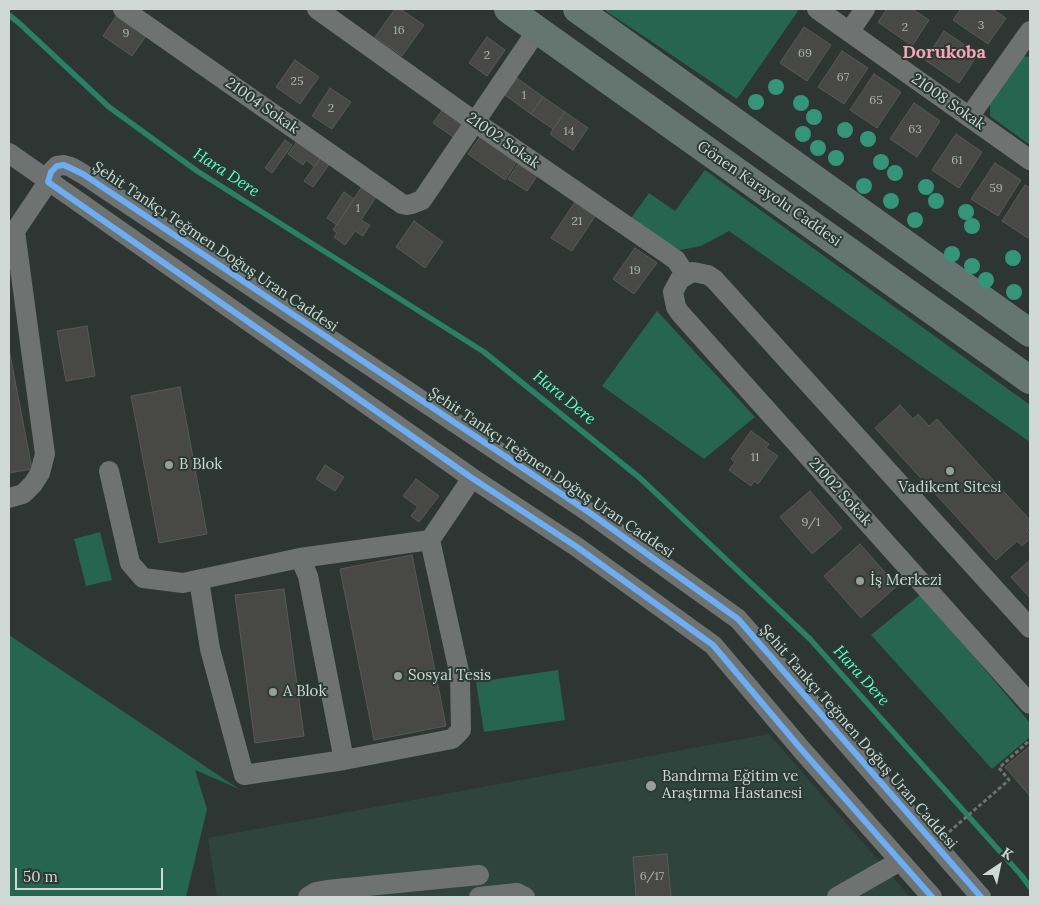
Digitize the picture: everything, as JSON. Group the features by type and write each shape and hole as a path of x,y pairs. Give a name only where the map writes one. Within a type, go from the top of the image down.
{"highway":[{"name":"Gönen Karayolu Caddesi","path":"508,9 1030,380"},
{"path":"577,9 1030,333"}],"street":[{"name":"21004 Sokak","path":"123,9 402,204 412,204 422,200 475,122"},
{"name":"21002 Sokak","path":"317,9 475,122 676,260 686,275 680,279 673,292 676,307 680,313 1030,704"},
{"name":"21008 Sokak","path":"817,9 1030,160"},
{"path":"849,32 865,9"},
{"path":"475,122 538,29"},
{"path":"969,117 1029,36"},
{"path":"9,153 472,478 577,547 713,645 801,750 932,897"},
{"name":"Şehit Tankçı Teğmen Doğuş Uran Caddesi","path":"48,182 51,172 57,166 64,165 83,174 590,513 738,619 980,897"},
{"path":"9,498 23,494 33,484 40,474 46,454 12,231 48,182"},
{"path":"686,275 693,272 701,272 714,279 1030,628"},
{"path":"110,471 130,563 143,578 183,583 300,558 430,540"},
{"path":"199,580 210,649 244,775 344,760 452,739 461,730 460,676 430,540 472,478"},
{"path":"300,558 308,576 344,760"},
{"path":"837,897 900,860"},
{"path":"308,897 316,892 327,890 478,875"},
{"path":"479,897 517,893 525,897"}],"path":[{"path":"950,831 1009,780 999,768 1030,740"}],"shaded area":[{"name":"Bandırma Eğitim ve Araştırma Hastanesi","path":"769,734 910,897 217,897 208,838"}],"green space":[{"path":"607,9 795,9 798,11 737,99 606,11"},
{"path":"1021,56 1030,57 1030,145 990,116 990,98"},
{"path":"705,170 1030,405 1030,442 729,231 701,246 680,250 629,221 649,193 675,211"},
{"path":"657,311 755,417 704,459 602,386"},
{"path":"100,532 112,580 86,586 74,539"},
{"path":"921,594 1030,723 1030,737 992,769 871,635"},
{"path":"9,635 239,789 195,770 207,809 186,897 9,897"},
{"path":"558,670 565,720 484,732 476,682"}],"building":[{"path":"395,9 400,9 424,25 402,56 375,37"},
{"path":"887,9 912,9 929,20 912,46 878,22"},
{"path":"961,9 992,9 1006,18 988,44 953,20"},
{"path":"119,12 148,33 132,56 103,36"},
{"path":"804,27 831,45 807,81 780,63"},
{"path":"944,31 978,54 959,83 925,60"},
{"path":"487,37 505,50 487,76 469,63"},
{"path":"842,51 868,68 844,104 818,87"},
{"path":"295,60 319,77 300,104 276,87"},
{"path":"874,74 901,92 877,128 850,110"},
{"path":"517,78 543,97 531,114 505,95"},
{"path":"330,88 351,102 332,129 312,116"},
{"path":"543,97 565,112 553,129 531,114"},
{"path":"914,103 940,121 917,157 890,139"},
{"path":"443,109 465,125 456,139 433,123"},
{"path":"565,112 588,128 573,150 550,134"},
{"path":"956,134 982,152 959,188 932,170"},
{"path":"480,137 516,163 505,180 468,154"},
{"path":"285,140 292,145 272,173 265,168"},
{"path":"298,140 321,157 315,167 306,160 303,165 288,154"},
{"path":"321,157 330,163 313,187 304,181"},
{"path":"995,163 1021,180 998,216 971,199"},
{"path":"518,164 537,176 527,191 508,179"},
{"path":"1025,185 1030,188 1030,235 1028,238 1002,221"},
{"path":"361,188 376,197 361,220 370,225 363,236 355,231 345,245 334,237 337,233 333,230"},
{"path":"344,192 354,199 337,225 327,218"},
{"path":"575,202 596,215 572,251 551,238"},
{"path":"414,221 443,242 425,268 396,247"},
{"path":"635,248 657,263 634,294 613,279"},
{"path":"87,326 95,376 66,381 57,331"},
{"path":"9,349 32,469 9,473"},
{"name":"B Blok","path":"180,387 207,534 159,543 131,396"},
{"name":"Vadikent Sitesi","path":"900,405 913,419 918,414 929,426 937,419 1030,520 1030,527 1027,530 1030,533 1030,539 1022,546 1017,541 996,560 875,428"},
{"path":"751,431 769,444 766,448 778,456 758,484 754,481 751,486 729,470 735,462 731,459"},
{"path":"325,465 344,477 335,491 316,479"},
{"path":"416,479 439,496 419,522 411,516 418,507 403,496"},
{"path":"810,491 842,528 812,554 780,517"},
{"name":"İş Merkezi","path":"860,544 897,586 861,618 824,576"},
{"name":"Sosyal Tesis","path":"412,555 446,726 374,740 340,569"},
{"path":"1030,560 1030,598 1011,577"},
{"name":"A Blok","path":"284,589 304,736 255,743 235,595"},
{"path":"1030,746 1030,796 1005,767"},
{"path":"667,854 671,897 636,897 633,857"}],"waterway":[{"name":"Hara Dere","path":"9,15 109,107 197,171 484,352 640,478 810,639 1030,887"}],"cycle path":[{"path":"932,897 801,749 713,645 577,547 472,478 48,182 51,172 57,166 64,165 83,174 590,513 738,619 981,897"}],"place":[{"name":"B Blok","path":"169,465"},
{"name":"Vadikent Sitesi","path":"950,471"},
{"name":"İş Merkezi","path":"860,581"},
{"name":"Sosyal Tesis","path":"398,676"},
{"name":"A Blok","path":"273,692"},
{"name":"Bandırma Eğitim ve Araştırma Hastanesi","path":"651,786"}],"district":[{"name":"Dorukoba","path":"944,53"}]}
